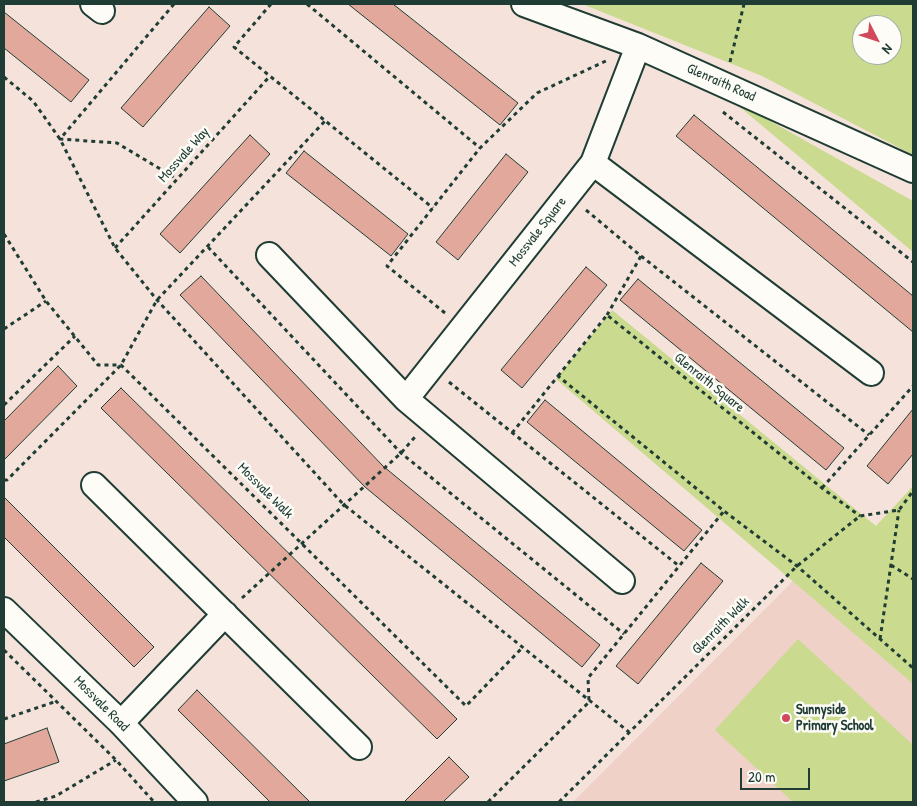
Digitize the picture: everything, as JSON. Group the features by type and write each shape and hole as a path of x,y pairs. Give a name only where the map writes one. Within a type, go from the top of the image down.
{"street":[{"name":"Glenraith Road","path":"524,4 638,46 913,170"},
{"name":"Mossvale Square","path":"406,399 593,162 638,46"},
{"path":"593,162 871,373"},
{"path":"269,255 406,399 622,581"},
{"path":"94,485 359,746"},
{"name":"Mossvale Road","path":"4,610 121,723 195,802"},
{"path":"121,723 225,614"}],"path":[{"path":"60,139 174,4"},
{"path":"271,4 234,47 433,208"},
{"path":"309,4 480,148"},
{"path":"724,85 744,4"},
{"path":"463,327 388,266 480,148 537,92 638,46"},
{"name":"Mossvale Way","path":"115,248 270,76"},
{"path":"4,77 33,101 60,139 115,248 157,300 343,504 629,732"},
{"path":"717,107 913,262"},
{"path":"4,480 7,480 121,365 157,300 325,121"},
{"path":"60,139 117,143 178,179"},
{"path":"568,194 640,256 869,435"},
{"path":"4,234 46,301 98,365 121,365"},
{"path":"4,244 8,241"},
{"path":"208,247 401,453 624,634"},
{"path":"512,433 607,315 640,256"},
{"path":"4,328 46,301"},
{"name":"Glenraith Square","path":"607,315 822,488 860,516"},
{"path":"4,405 74,336"},
{"name":"Mossvale Walk","path":"121,365 466,706 522,648"},
{"path":"431,368 679,566"},
{"path":"558,376 724,511 797,566 913,668"},
{"path":"822,488 913,386"},
{"path":"225,614 343,504 401,453 430,420"},
{"path":"880,639 899,510 913,491"},
{"name":"Glenraith Walk","path":"559,802 797,566 860,516 899,510"},
{"path":"488,802 589,702 588,678 724,511"},
{"path":"891,565 913,579"},
{"path":"4,650 116,760 154,802"},
{"path":"4,719 57,701"},
{"path":"48,802 116,760"},
{"path":"36,802 56,796"}],"shaded area":[{"name":"Sunnyside Primary School","path":"793,581 913,684 913,802 573,802"}],"green space":[{"path":"582,4 913,4 913,155 762,76"},
{"path":"729,98 913,201 913,252"},
{"path":"612,310 876,526 913,486 913,684 556,379"},
{"path":"798,639 913,745 913,802 793,802 715,730"}],"building":[{"path":"348,4 393,4 518,103 500,125"},
{"path":"209,7 230,26 143,127 121,108"},
{"path":"4,12 89,80 71,102 4,48"},
{"path":"694,115 913,296 913,332 676,136"},
{"path":"250,135 270,154 180,253 160,234"},
{"path":"304,151 408,234 391,256 286,173"},
{"path":"506,154 528,172 458,260 436,242"},
{"path":"586,267 607,285 522,388 501,370"},
{"path":"201,276 383,466 600,645 582,667 365,487 180,295"},
{"path":"638,279 844,448 826,470 620,300"},
{"path":"58,366 77,386 4,460 4,421"},
{"path":"121,388 457,719 437,739 101,408"},
{"path":"545,400 702,530 684,551 527,422"},
{"path":"913,409 913,454 888,484 867,466"},
{"path":"4,497 154,647 134,667 4,537"},
{"path":"701,563 723,581 638,684 616,666"},
{"path":"197,690 310,802 270,802 178,710"},
{"path":"47,728 59,762 4,781 4,744"},
{"path":"449,757 469,777 443,802 404,802"}],"place":[{"name":"Sunnyside Primary School","path":"786,718"}]}
